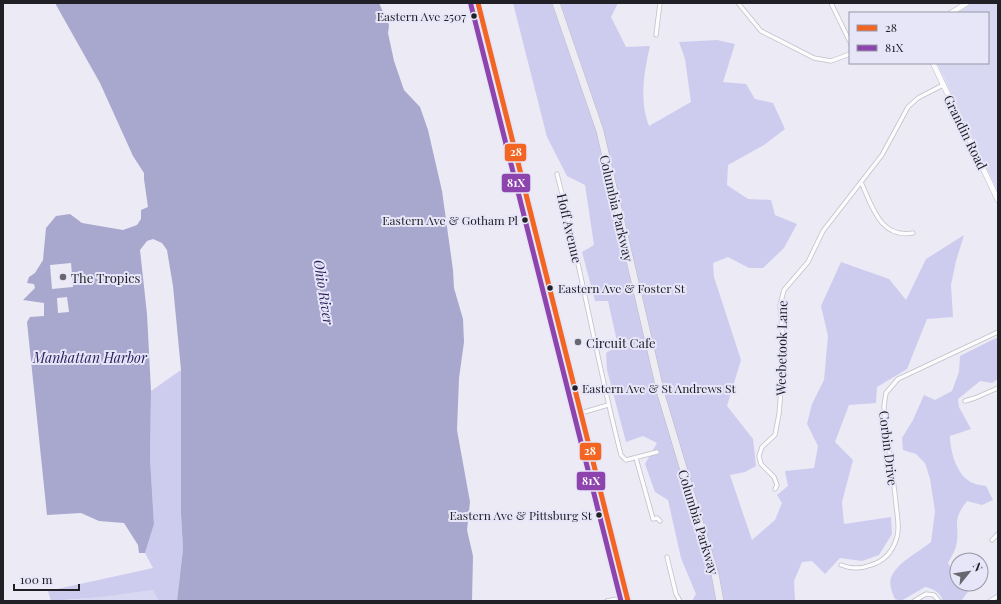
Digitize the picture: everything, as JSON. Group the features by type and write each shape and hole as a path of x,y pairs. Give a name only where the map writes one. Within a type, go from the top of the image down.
{"highway":[{"name":"Columbia Parkway","path":"556,3 600,131 661,394 715,574 720,601"}],"main road":[{"path":"478,3 628,599"}],"street":[{"path":"656,36 660,3"},
{"path":"738,3 761,31 814,58 831,61 849,54"},
{"path":"831,3 849,40"},
{"path":"954,12 967,3"},
{"name":"Grandin Road","path":"933,64 998,200"},
{"name":"Weebetook Lane","path":"775,489 776,485 774,477 761,464 759,456 762,447 775,435 780,408 784,354 780,308 781,297 787,285 808,262 823,230 861,182 891,140 908,107 918,98 943,85"},
{"name":"Hoff Avenue","path":"557,174 568,214 608,404 622,457 626,460 635,458"},
{"path":"861,182 878,217 886,227 897,233 913,233"},
{"name":"Corbin Drive","path":"841,565 856,568 875,564 885,558 890,552 897,537 898,525 895,494 884,406 884,399 889,388 903,376 998,332"},
{"path":"965,401 998,388"},
{"path":"581,412 608,404"},
{"path":"657,452 635,458 654,519 657,518 660,521"},
{"path":"992,540 998,534"},
{"path":"667,557 676,594 680,601"},
{"path":"914,601 921,596 930,594 934,595 939,601"},
{"path":"990,601 998,596"},
{"path":"607,601 628,599"}],"shaded area":[{"path":"513,3 618,3 611,17 626,47 650,46 644,76 643,97 649,126 691,102 685,59 679,42 717,40 735,44 723,82 746,84 755,99 773,103 785,129 764,145 728,165 727,185 748,199 771,200 775,215 797,224 784,248 763,268 749,268 728,257 713,263 714,277 741,360 727,406 753,439 756,466 745,472 730,475 752,540 775,520 782,503 777,495 788,486 785,471 814,468 818,446 807,424 812,404 824,380 828,336 821,306 841,262 889,279 906,300 926,259 964,235 956,261 951,285 953,317 927,319 907,369 877,387 876,403 849,405 835,442 853,460 842,502 844,524 891,517 892,534 879,555 862,561 840,558 825,574 812,561 802,562 794,581 795,601 692,601 696,594 681,558 668,500 655,492 645,464 657,443 643,436 626,442 607,370 606,353 618,346 608,301 595,301 582,252 594,245 585,185 567,176 547,137"},
{"path":"972,3 998,3 998,192 937,64 989,64 989,12 959,12"},
{"path":"998,337 998,379 992,383 980,381 958,399 959,407 971,429 950,436 953,456 963,475 967,480 975,484 986,486 993,500 982,505 967,501 957,519 956,546 954,552 949,552 949,592 968,592 961,601 943,601 936,591 925,587 901,601 895,599 892,592 890,581 891,578 903,562 931,542 935,511 930,479 925,463 916,454 903,450 902,438 913,420 924,395 935,400 952,391 959,372 960,356"},
{"path":"181,370 181,514 183,549 177,601 159,601 153,590 101,597 51,601 48,591 153,568 145,553 154,524 150,458 151,391"},
{"path":"153,590 160,601 64,601"}],"water":[{"path":"55,3 379,3 389,25 388,33 394,61 404,90 420,107 428,130 442,191 453,270 454,288 463,319 464,342 459,378 457,430 470,502 467,530 473,556 472,601 177,601 183,549 181,514 181,370 173,286 167,250 162,243 153,239 147,241 140,250 147,314 151,391 150,458 154,524 145,553 139,553 138,545 124,523 99,521 81,513 47,515 27,322 30,317 44,316 44,303 23,300 35,288 34,284 27,283 29,277 35,273 43,260 46,228 56,216 70,214 82,223 123,230 137,225 141,219 141,210 148,207 144,173 133,156 100,83"}],"pier":[{"name":"The Tropics","path":"71,263 73,287 52,289 50,265"},
{"path":"67,297 69,312 58,313 57,298"}],"transit line":[{"name":"28","path":"478,3 628,601"},
{"name":"81X","path":"471,5 621,601"}],"place":[{"name":"Eastern Ave 2507","path":"474,16"},
{"name":"Eastern Ave & Gotham Pl","path":"525,220"},
{"name":"The Tropics","path":"63,277"},
{"name":"Eastern Ave & Foster St","path":"550,288"},
{"name":"Circuit Cafe","path":"578,342"},
{"name":"Eastern Ave & St Andrews St","path":"575,388"},
{"name":"Eastern Ave & Pittsburg St","path":"599,515"}],"water label":[{"name":"Ohio River","path":"324,292"},
{"name":"Manhattan Harbor","path":"90,357"}]}
